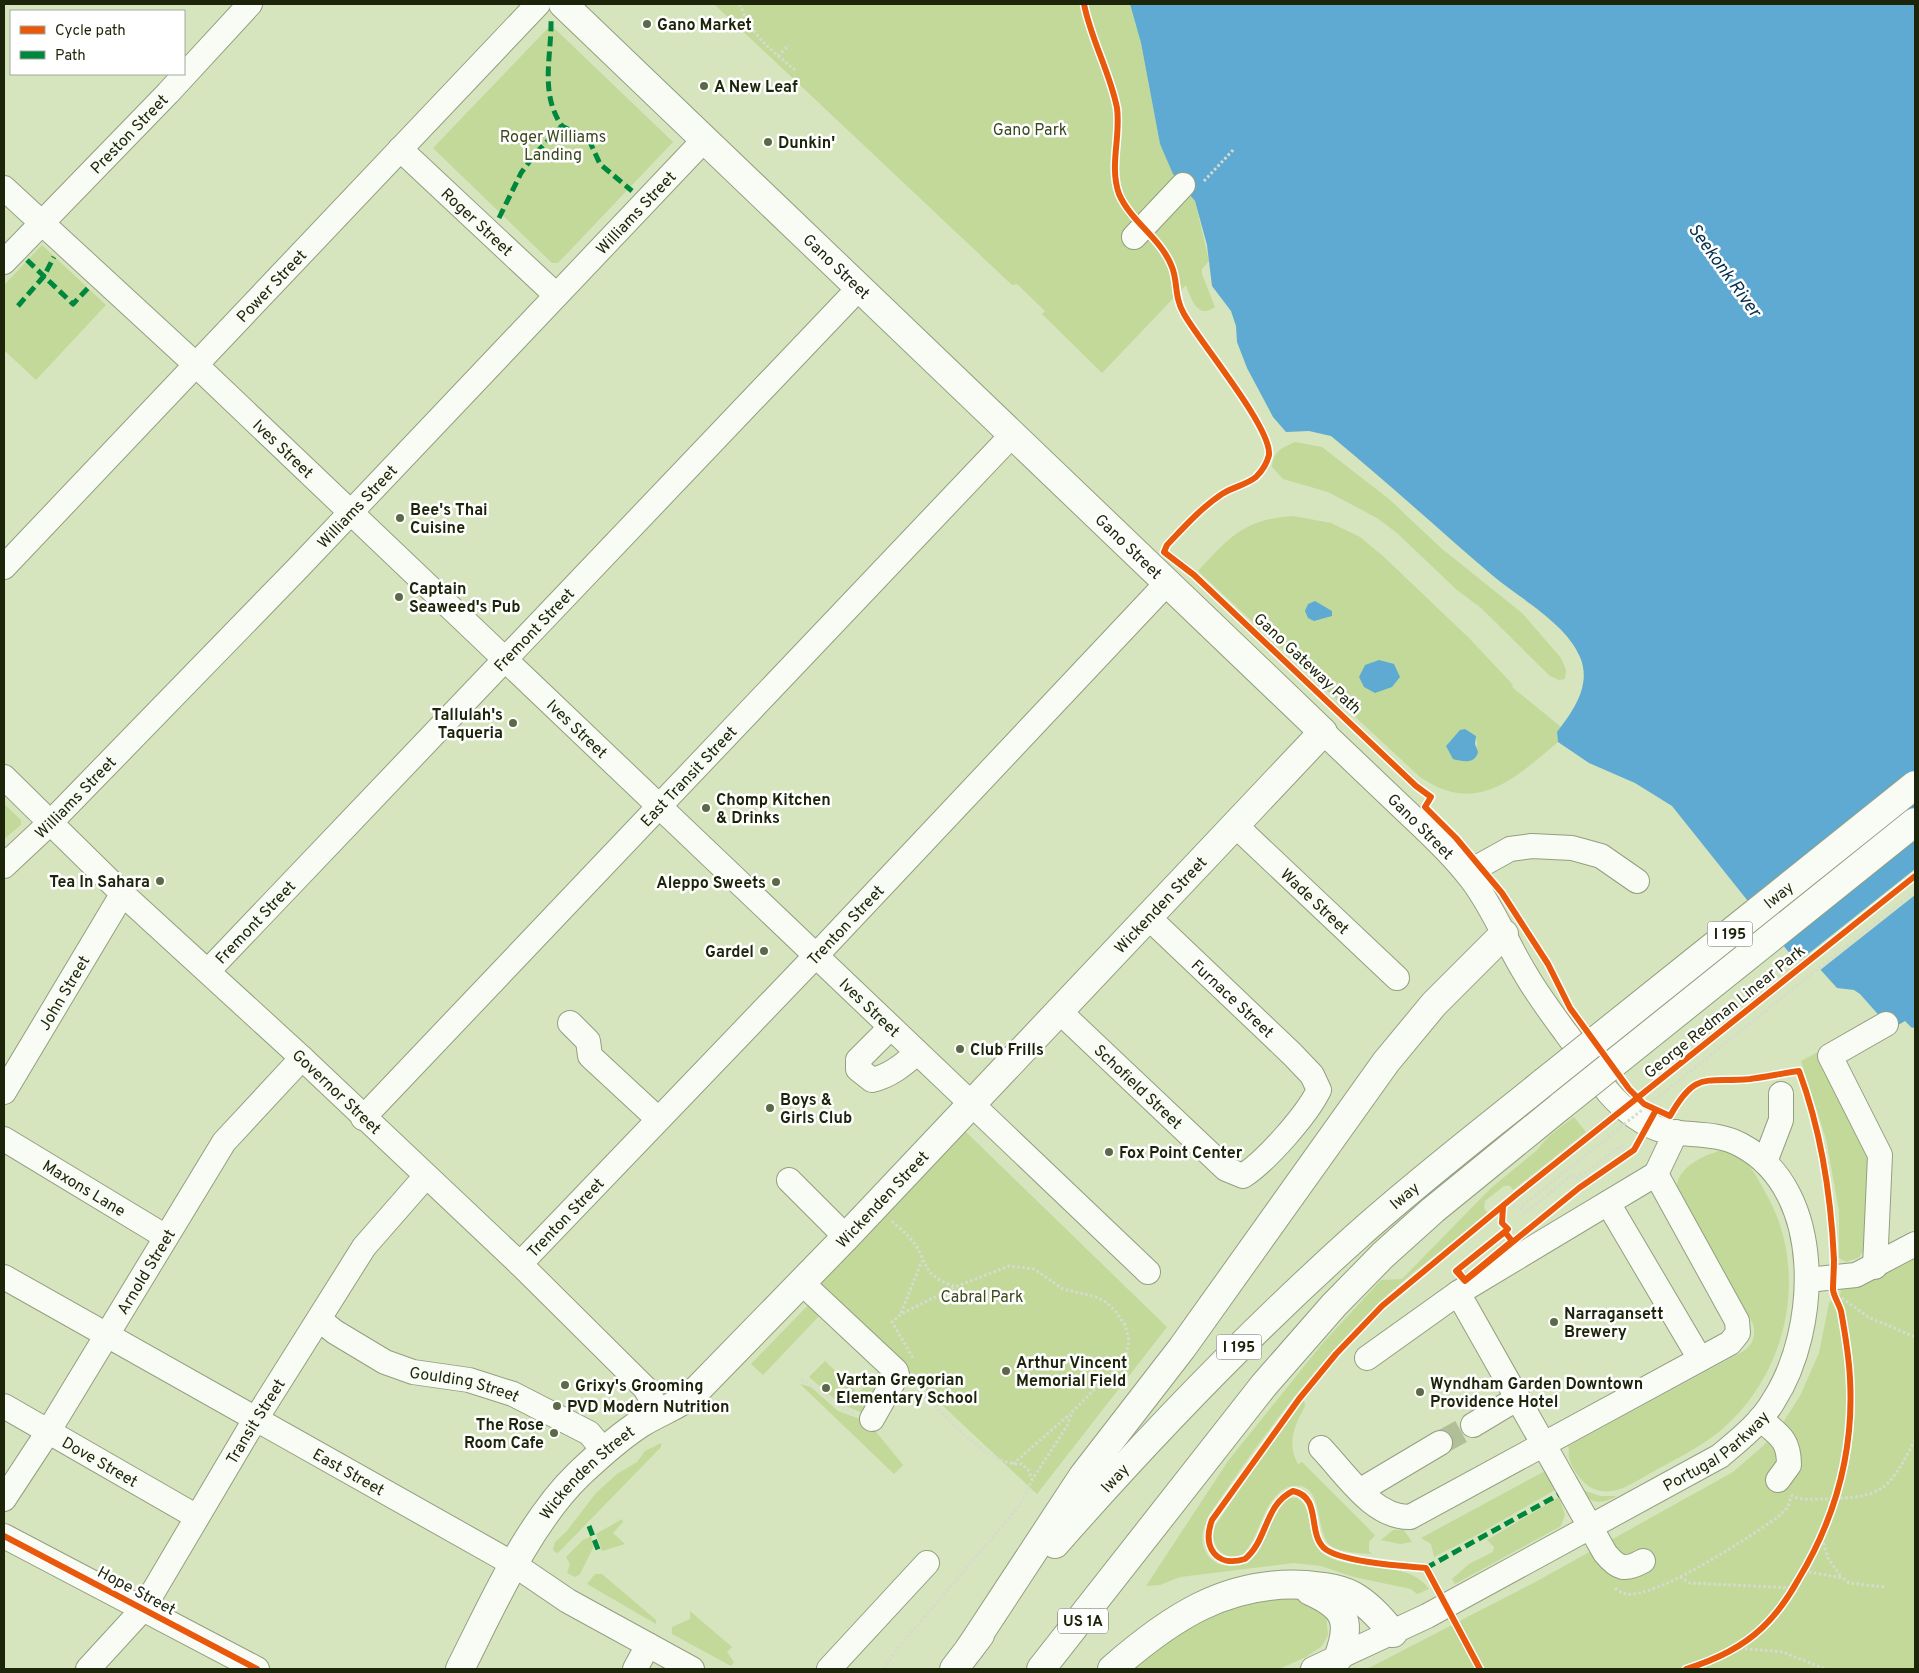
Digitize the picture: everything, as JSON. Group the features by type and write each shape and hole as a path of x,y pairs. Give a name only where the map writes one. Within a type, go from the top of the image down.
{"main road":[{"name":"Gano Street","path":"563,4 1323,732"},
{"name":"Wickenden Street","path":"460,1669 531,1534 557,1496 605,1452 640,1424 680,1404 694,1393 846,1237 1058,1010 1323,732"},
{"name":"Iway","path":"962,1659 1022,1583 1156,1431 1233,1353 1376,1219 1915,785"},
{"name":"Iway","path":"1041,1669 1264,1385 1334,1305 1383,1255 1433,1210 1562,1105 1915,822"},
{"path":"962,1659 1083,1476 1182,1348 1376,1076 1434,1004 1504,934"},
{"name":"US 1A","path":"1049,1669 1117,1572"},
{"path":"1298,1585 1326,1598 1340,1610 1346,1626 1338,1658"},
{"path":"1112,1669 1164,1627 1211,1601 1261,1586 1298,1585 1333,1587 1365,1604 1393,1633"}],"street":[{"name":"Preston Street","path":"185,75 250,4"},
{"name":"Power Street","path":"4,567 538,4"},
{"name":"Preston Street","path":"4,262 185,75"},
{"name":"Williams Street","path":"4,866 52,822 350,513 704,140"},
{"name":"Roger Street","path":"400,149 556,295"},
{"path":"1134,237 1192,184"},
{"name":"Ives Street","path":"4,188 195,364 350,513 506,658 890,1028 972,1102 1148,1272"},
{"name":"Fremont Street","path":"208,971 860,288"},
{"name":"East Transit Street","path":"363,1118 1014,434"},
{"name":"Trenton Street","path":"520,1264 815,956 1167,583"},
{"name":"Gano Street","path":"1323,732 1435,838 1467,873 1493,912 1525,975 1605,1088 1625,1109 1649,1124"},
{"name":"Governor Street","path":"4,777 52,822 125,896 302,1058 363,1118 520,1264 634,1376 645,1388 660,1413"},
{"name":"Wade Street","path":"1234,824 1397,978"},
{"path":"1467,873 1510,849 1532,846 1572,848 1601,856 1637,881"},
{"name":"John Street","path":"4,1092 116,902 125,896"},
{"name":"Furnace Street","path":"1147,916 1292,1054 1316,1083"},
{"name":"Schofield Street","path":"1058,1010 1226,1169 1235,1174 1243,1176 1267,1156 1313,1102 1319,1090 1316,1083"},
{"path":"570,1023 588,1041 590,1056 658,1119"},
{"path":"1875,1267 1880,1155 1830,1056 1886,1024"},
{"path":"890,1028 858,1060 858,1069 865,1076 872,1080 882,1078 900,1068 917,1053"},
{"name":"Arnold Street","path":"4,1499 48,1432 224,1142 302,1058"},
{"path":"1764,1162 1780,1126 1781,1094"},
{"name":"Portugal Parkway","path":"1313,1669 1393,1633 1709,1463 1760,1419 1774,1401 1789,1372 1804,1322 1807,1280 1805,1254 1796,1218 1782,1184 1764,1162 1742,1145 1726,1139 1665,1130 1649,1124"},
{"path":"1367,1358 1458,1293 1656,1174 1676,1132"},
{"name":"Maxons Lane","path":"4,1138 166,1237"},
{"path":"1321,1448 1378,1509 1396,1517 1410,1517 1734,1340 1738,1333 1738,1326 1656,1174"},
{"name":"Transit Street","path":"88,1669 143,1609 257,1418 373,1234 426,1176"},
{"path":"789,1180 846,1237"},
{"path":"1608,1203 1700,1359"},
{"path":"1807,1280 1856,1275 1875,1267 1915,1244"},
{"name":"East Street","path":"4,1277 257,1418 514,1565 568,1600 692,1669"},
{"path":"801,1282 896,1370 897,1375 872,1419"},
{"path":"1458,1293 1605,1553 1617,1565 1630,1568 1643,1561"},
{"name":"Goulding Street","path":"320,1320 335,1332 385,1362 413,1372 470,1380 513,1394 589,1433 605,1452"},
{"path":"1473,1425 1518,1398"},
{"name":"Dove Street","path":"4,1406 197,1516"},
{"path":"1760,1419 1785,1441 1788,1448 1789,1464 1785,1488"},
{"path":"1361,1490 1440,1443"},
{"name":"Hope Street","path":"4,1536 257,1669"},
{"path":"829,1669 927,1563"},
{"path":"635,1669 648,1645"}],"path":[{"path":"740,4 745,20 753,32 795,70"},
{"path":"778,56 789,45"},
{"path":"1192,184 1234,149"},
{"path":"1503,1207 1521,1207 1915,891"},
{"path":"1619,1160 1637,1146 1649,1124"},
{"path":"1521,1207 1525,1213 1573,1174 1576,1179 1620,1146 1627,1155"},
{"path":"1500,1213 1510,1200"},
{"path":"875,1205 910,1238 922,1261 938,1281 955,1287"},
{"path":"901,1314 922,1261"},
{"path":"915,1363 912,1353 892,1322 901,1314 955,1287 1009,1266 1020,1266 1042,1272 1063,1289 1096,1297 1106,1302 1117,1313 1125,1325 1129,1340 1126,1358 1072,1412 1013,1465"},
{"path":"1833,1293 1839,1305"},
{"path":"1833,1293 1868,1317 1915,1338"},
{"path":"915,1379 917,1387 921,1392 981,1449 1013,1465 1022,1464 1026,1467 1032,1480"},
{"path":"801,1380 815,1386 828,1400 842,1408 872,1419"},
{"path":"884,1669 898,1648 1020,1505 1032,1480 1067,1426 1072,1412"},
{"path":"1799,1498 1860,1498 1888,1484 1896,1476 1915,1440"},
{"path":"1785,1488 1788,1507 1778,1518 1680,1576 1690,1583 1843,1578"},
{"path":"1834,1506 1840,1489"},
{"path":"1817,1546 1825,1530"},
{"path":"1822,1538 1828,1558 1849,1583 1885,1586"},
{"path":"1790,1594 1808,1562"},
{"path":"1728,1651 1736,1648 1748,1639"},
{"path":"1736,1648 1783,1652 1825,1669"}],"green space":[{"name":"Gano Park","path":"714,4 1130,4 1141,43 1160,144 1167,159 1195,201 1209,261 1202,269 1202,274 1215,307 1204,311 1196,306 1186,285 1102,373 1042,314 1045,311 1017,284 1012,285"},
{"name":"Roger Williams Landing","path":"551,25 673,142 558,263 552,263 433,148"},
{"path":"42,245 106,305 36,380 4,350 4,285"},
{"path":"1295,442 1322,447 1389,499 1441,548 1522,613 1561,658 1566,670 1565,679 1559,680 1550,676 1481,608 1457,590 1397,533 1377,518 1328,492 1283,479 1272,467 1274,457 1286,446"},
{"path":"1293,516 1331,523 1360,537 1384,557 1470,639 1513,685 1512,687 1561,727 1557,732 1558,742 1510,780 1494,788 1477,793 1459,793 1440,788 1420,777 1198,571 1229,539 1239,532 1262,521","holes":["1457,734 1477,740 1477,747 1448,743"]},
{"path":"4,804 21,820 21,825 4,839"},
{"path":"1818,1052 1870,1147 1867,1254 1863,1252 1858,1258 1846,1262 1839,1258 1839,1211 1826,1139 1801,1061"},
{"path":"1574,1117 1586,1132 1513,1190 1510,1186 1504,1186 1485,1201 1484,1208 1488,1214 1421,1267 1357,1324 1269,1430 1209,1515 1202,1536 1206,1553 1217,1563 1225,1566 1245,1564 1255,1556 1279,1507 1286,1500 1297,1498 1307,1510 1314,1542 1325,1555 1351,1564 1395,1570 1408,1574 1420,1580 1429,1589 1417,1594 1411,1589 1354,1577 1321,1566 1294,1563 1180,1577 1160,1585 1146,1586 1228,1461 1322,1344 1381,1280 1402,1279 1491,1188 1536,1151 1549,1136"},
{"name":"Cabral Park","path":"964,1130 1167,1327 1037,1494 815,1286"},
{"path":"1729,1149 1742,1158 1753,1171 1769,1199 1781,1227 1787,1257 1789,1287 1786,1317 1778,1346 1766,1374 1750,1400 1729,1423 1712,1437 1626,1487 1610,1491 1594,1489 1586,1484 1575,1471 1570,1461 1568,1446 1742,1352 1753,1340 1753,1324 1677,1186 1683,1172 1697,1160"},
{"path":"1915,1256 1915,1669 1367,1669 1539,1580 1733,1472 1763,1446 1782,1424 1800,1396 1819,1353 1829,1303 1841,1292 1840,1287"},
{"path":"813,1300 822,1313 763,1375 751,1364"},
{"path":"825,1361 858,1393 880,1370 884,1376 870,1416 839,1403 809,1377"},
{"path":"800,1384 811,1387 838,1411 868,1422 903,1465 894,1474"},
{"path":"1304,1400 1305,1406 1293,1434 1294,1456 1298,1464 1302,1462 1375,1535 1369,1542 1369,1551 1372,1554 1346,1551 1331,1546 1322,1531 1315,1500 1304,1487 1294,1486 1283,1489 1274,1499 1264,1514 1249,1547 1243,1554 1230,1556 1225,1554 1220,1551 1214,1542 1213,1529 1272,1442"},
{"path":"661,1443 661,1447 558,1553 555,1552 553,1549 555,1542 566,1532 596,1493 617,1474 637,1462 645,1451"},
{"path":"1545,1471 1555,1490 1475,1536 1434,1557 1431,1544 1421,1538"},
{"path":"1580,1489 1600,1496 1617,1496 1606,1501 1596,1502 1588,1498"},
{"path":"1559,1497 1565,1515 1561,1526 1455,1584 1452,1579 1469,1564 1493,1552 1494,1547 1487,1540"},
{"path":"622,1519 623,1522 613,1533 625,1544 602,1551 596,1534"},
{"path":"1393,1530 1404,1530 1412,1542 1400,1544 1381,1540"},
{"path":"591,1536 594,1546 580,1574 575,1577 567,1573 570,1564 566,1557 583,1540"},
{"path":"595,1574 602,1574 656,1620 656,1624 587,1584"},
{"path":"1253,1598 1301,1599 1326,1613 1328,1635 1322,1646 1306,1657 1279,1669 1129,1669 1175,1632"},
{"path":"690,1611 732,1647 727,1652 734,1662 731,1666 672,1634 672,1627 690,1619"}],"water":[{"name":"Seekonk River","path":"1130,4 1915,4 1915,1027 1912,1028 1905,1021 1891,1029 1860,994 1854,990 1837,988 1818,967 1791,955 1672,806 1635,783 1589,763 1558,742 1557,732 1579,697 1584,678 1580,657 1564,633 1553,622 1492,575 1331,436 1309,431 1286,432 1273,417 1247,368 1237,342 1236,326 1231,311 1212,286 1207,245 1195,201 1173,174 1160,144 1141,43"},
{"path":"1315,601 1332,611 1332,616 1314,621 1308,618 1305,611 1308,604"},
{"path":"1379,660 1394,664 1400,677 1392,687 1375,693 1364,687 1359,677 1365,665"},
{"path":"1465,729 1476,736 1477,756 1468,761 1453,759 1446,746 1460,730"}],"pier":[{"path":"1915,869 1915,895 1819,971 1798,962"}],"tunnel":[{"path":"1440,1443 1473,1425"}],"marked path":[{"path":"499,218 521,173 535,154 562,126 555,113 549,87 551,18"},
{"path":"562,126 589,140 600,164 632,191"},
{"path":"18,306 44,276 54,257"},
{"path":"27,260 73,304 88,288"},
{"path":"1426,1568 1558,1495"},
{"path":"589,1526 599,1552"}],"cycle path":[{"name":"Gano Gateway Path","path":"1084,4 1117,108 1118,129 1115,173 1119,194 1124,204 1161,247 1167,257 1174,273 1179,302 1184,314 1259,425 1267,442 1269,455 1264,467 1256,477 1222,494 1207,505 1167,545 1164,552 1194,575 1416,786 1431,797 1425,807 1456,838 1502,893 1548,964 1570,1008 1629,1089 1644,1104 1670,1116 1687,1091 1703,1082 1750,1079 1799,1071 1814,1118 1824,1164 1833,1236 1833,1290 1841,1311 1848,1354 1850,1406 1845,1458 1832,1509 1822,1533 1811,1557 1782,1606 1762,1628 1736,1647 1716,1658 1686,1669"},
{"name":"George Redman Linear Park","path":"1480,1669 1426,1568 1357,1560 1332,1553 1324,1548 1319,1541 1311,1507 1308,1500 1302,1495 1293,1491 1276,1505 1258,1542 1245,1559 1226,1560 1219,1558 1214,1553 1210,1547 1209,1539 1212,1520 1299,1399 1336,1354 1382,1306 1517,1194 1915,876"},
{"path":"1503,1207 1502,1223 1508,1229 1457,1270 1465,1280 1512,1241 1505,1232 1456,1271 1465,1281 1579,1188 1634,1150 1656,1110"},
{"path":"4,1536 257,1669"}],"place":[{"name":"Gano Market","path":"647,24"},
{"name":"A New Leaf","path":"704,86"},
{"name":"Dunkin'","path":"768,142"},
{"name":"Bee's Thai Cuisine","path":"400,518"},
{"name":"Captain Seaweed's Pub","path":"399,597"},
{"name":"Tallulah's Taqueria","path":"513,723"},
{"name":"Chomp Kitchen & Drinks","path":"706,808"},
{"name":"Tea In Sahara","path":"160,881"},
{"name":"Aleppo Sweets","path":"776,882"},
{"name":"Gardel","path":"764,951"},
{"name":"Club Frills","path":"960,1049"},
{"name":"Boys & Girls Club","path":"770,1108"},
{"name":"Fox Point Center","path":"1109,1152"},
{"name":"Narragansett Brewery","path":"1554,1322"},
{"name":"Arthur Vincent Memorial Field","path":"1006,1371"},
{"name":"Grixy's Grooming","path":"565,1385"},
{"name":"Vartan Gregorian Elementary School","path":"826,1388"},
{"name":"Wyndham Garden Downtown Providence Hotel","path":"1420,1392"},
{"name":"PVD Modern Nutrition","path":"557,1406"},
{"name":"The Rose Room Cafe","path":"554,1433"}]}
